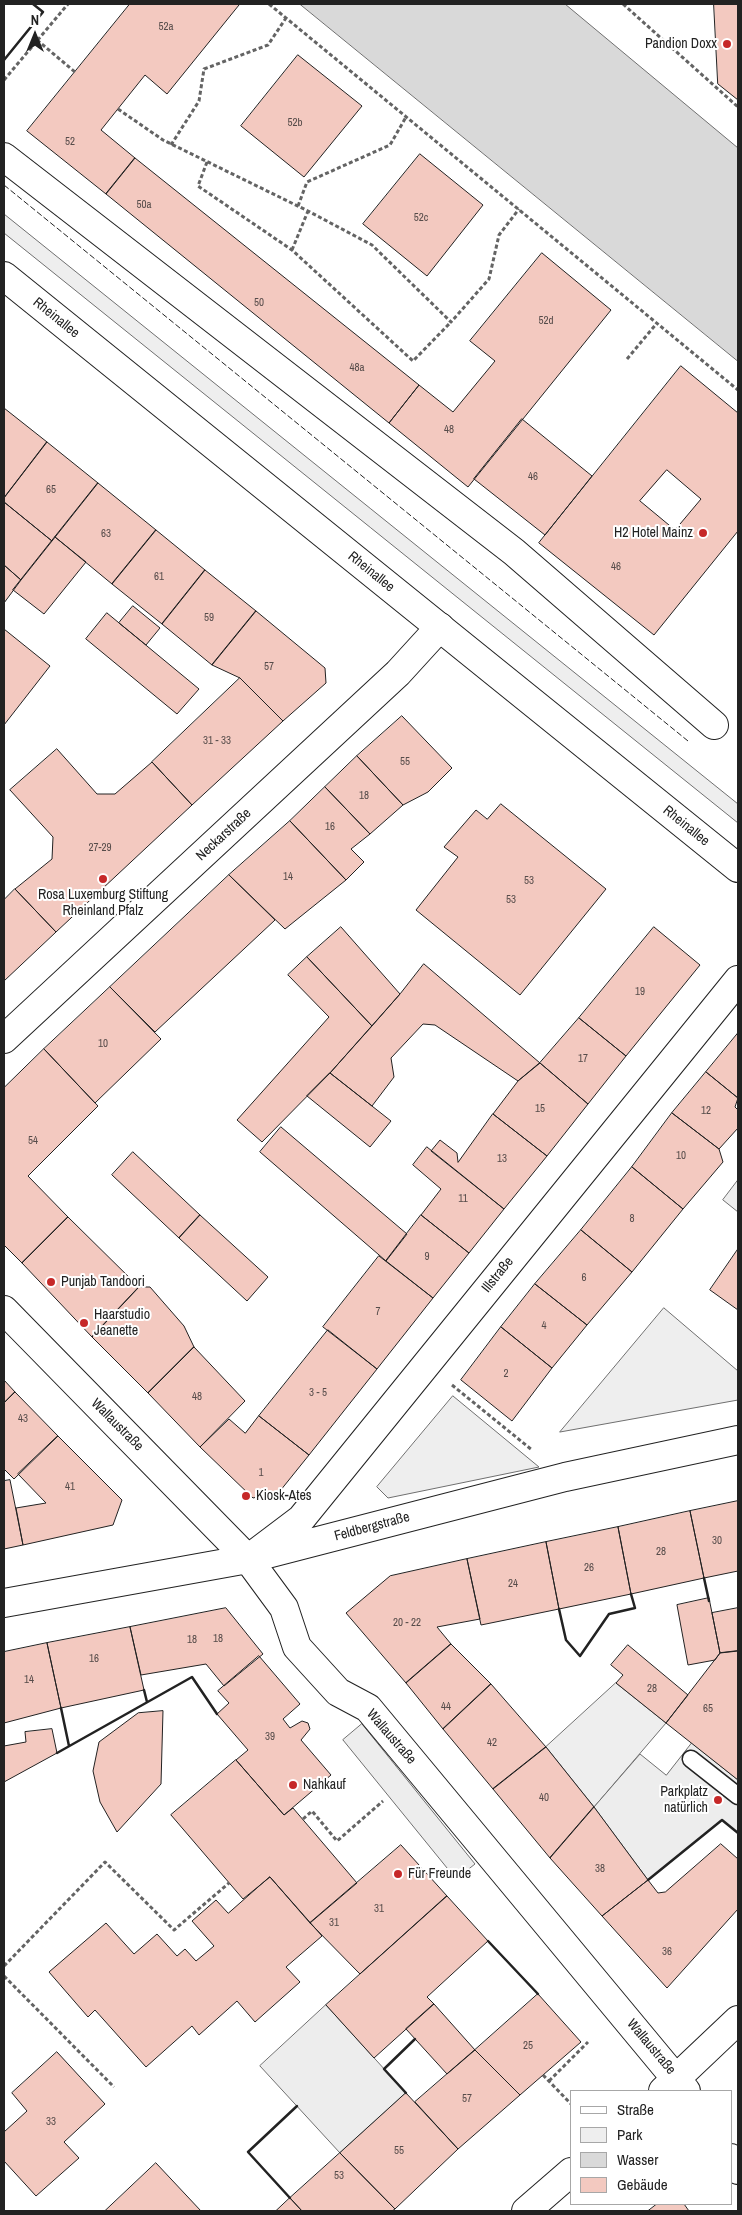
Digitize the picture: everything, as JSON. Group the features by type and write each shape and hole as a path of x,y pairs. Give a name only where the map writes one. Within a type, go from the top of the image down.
{"street":[{"path":"4,157 514,552 714,725"},
{"name":"Rheinallee","path":"4,276 738,868"},
{"name":"Neckarstraße","path":"4,1039 398,673 440,627"},
{"name":"Illstraße","path":"248,1559 301,1519 738,980"},
{"name":"Wallaustraße","path":"4,1310 248,1559 284,1608 297,1647 338,1692 368,1708 676,2087"},
{"name":"Feldbergstraße","path":"4,1603 248,1559 565,1477 738,1440"},
{"path":"676,2087 738,2020"},
{"path":"526,2211 570,2173"}],"lane":[{"path":"691,1759 738,1796"}],"path":[{"path":"4,80 68,4"},
{"path":"269,4 738,390"},
{"path":"623,4 738,108"},
{"path":"171,145 200,101 204,69 268,45 286,18"},
{"path":"37,40 75,72"},
{"path":"118,108 171,145 298,206 372,245 451,322"},
{"path":"298,206 308,182 390,145 406,116"},
{"path":"207,162 198,186 292,250 413,361 489,279 499,235 519,209"},
{"path":"292,250 308,211"},
{"path":"627,359 657,323"},
{"path":"426,1364 565,1477"},
{"path":"303,1820 312,1812 337,1841 383,1801"},
{"path":"4,1966 105,1862 174,1930 229,1883"},
{"path":"4,1976 114,2087"},
{"path":"549,2081 588,2042"},
{"path":"543,2076 570,2103"}],"green space":[{"path":"4,214 738,804 738,823 4,233"},
{"path":"664,1308 738,1371 738,1400 560,1432"},
{"path":"453,1396 539,1467 388,1498 377,1487"},
{"path":"616,1683 666,1723 594,1807 546,1747"}],"shaded area":[{"path":"738,1180 738,1212 723,1200"},
{"path":"362,1724 475,1864 456,1879 343,1740"},
{"path":"692,1743 738,1780 738,1833 722,1820 648,1880 594,1807 640,1754 666,1775"},
{"path":"326,2005 406,2093 340,2153 260,2066"}],"water":[{"path":"300,4 565,4 738,148 738,361"}],"building":[{"path":"130,4 239,5 167,94 145,75 101,130 135,158 106,194 27,131"},
{"name":"Pandion Doxx","path":"714,4 738,4 738,100 718,84"},
{"path":"298,55 362,106 304,177 241,126"},
{"path":"420,154 483,205 427,276 363,224"},
{"path":"135,158 419,385 389,423 106,194"},
{"path":"542,253 611,310 468,487 389,423 419,385 453,412 495,361 470,341"},
{"path":"681,366 738,413 738,531 654,635 539,543","holes":["667,470 701,499 675,530 640,501"]},
{"path":"4,408 47,442 4,498"},
{"path":"522,419 592,476 545,535 474,479"},
{"path":"47,442 98,483 52,541 4,502 4,498"},
{"path":"98,483 156,530 112,584 55,537"},
{"path":"4,502 52,541 21,580 4,565"},
{"path":"156,530 205,570 162,624 112,584"},
{"path":"55,537 86,562 44,614 13,590"},
{"path":"4,565 21,580 4,603"},
{"path":"205,570 256,611 212,665 162,624"},
{"path":"133,606 160,628 146,645 119,623"},
{"path":"256,611 325,668 326,683 283,721 240,678 212,665"},
{"path":"107,613 199,689 177,714 86,639"},
{"path":"4,629 50,666 4,725"},
{"path":"240,678 283,721 192,805 152,762"},
{"path":"402,716 452,768 428,792 403,805 357,756"},
{"path":"57,749 97,794 115,794 152,762 192,805 56,932 15,889 52,859 53,837 10,790"},
{"path":"357,756 403,805 370,834 325,787"},
{"path":"325,787 370,834 351,849 364,862 346,880 290,821"},
{"path":"501,804 606,889 520,995 416,910 458,857 444,847 476,810 487,819"},
{"path":"290,821 346,880 285,929 229,875"},
{"path":"229,875 275,920 155,1032 110,987"},
{"path":"15,889 56,932 4,981 4,900"},
{"path":"341,927 400,994 372,1026 307,957"},
{"path":"654,927 700,965 626,1056 579,1018"},
{"path":"307,957 372,1026 330,1073 262,1142 237,1120 329,1017 288,975"},
{"path":"424,964 540,1063 518,1081 435,1025 423,1024 391,1058 394,1077 372,1106 330,1073"},
{"path":"110,987 161,1039 95,1103 44,1049"},
{"path":"579,1018 626,1056 588,1104 540,1063"},
{"path":"738,1033 738,1098 706,1072"},
{"path":"44,1049 98,1106 28,1176 68,1217 22,1263 4,1245 4,1088"},
{"path":"540,1063 588,1104 547,1156 493,1114 518,1081"},
{"path":"706,1072 738,1098 735,1107 738,1110 738,1128 719,1149 672,1113"},
{"path":"330,1073 391,1121 370,1147 307,1096"},
{"path":"672,1113 719,1149 723,1162 683,1209 632,1167"},
{"path":"493,1114 547,1156 504,1209 431,1151 440,1140 457,1153 458,1162"},
{"path":"281,1127 407,1234 386,1261 260,1152"},
{"path":"427,1147 504,1209 469,1253 421,1215 441,1189 413,1165"},
{"path":"133,1152 200,1215 179,1238 112,1175"},
{"path":"632,1167 683,1209 632,1272 581,1230"},
{"path":"200,1215 268,1277 247,1301 179,1238"},
{"path":"421,1215 469,1253 433,1298 386,1261"},
{"path":"68,1217 139,1287 92,1337 22,1263"},
{"path":"581,1230 632,1272 587,1325 535,1284"},
{"path":"738,1249 738,1310 710,1290"},
{"path":"379,1256 433,1298 377,1369 323,1327"},
{"path":"535,1284 587,1325 552,1368 501,1327"},
{"path":"139,1287 150,1287 184,1326 194,1347 148,1393 92,1337"},
{"path":"501,1327 552,1368 512,1421 461,1380"},
{"path":"328,1330 377,1369 309,1455 259,1416"},
{"path":"194,1347 245,1401 200,1447 148,1393"},
{"path":"4,1380 15,1392 4,1403"},
{"path":"15,1392 58,1436 14,1479 4,1469 4,1403"},
{"path":"259,1416 309,1455 280,1491 253,1498 200,1447 229,1419 245,1433"},
{"path":"58,1436 122,1500 113,1525 23,1545 16,1508 46,1503 18,1474"},
{"path":"10,1480 23,1545 4,1549 4,1481"},
{"path":"738,1501 738,1571 704,1578 690,1511"},
{"path":"690,1511 704,1578 631,1594 618,1527"},
{"path":"618,1527 631,1594 559,1609 546,1542"},
{"path":"546,1542 559,1609 481,1625 467,1559"},
{"path":"467,1559 480,1619 437,1627 451,1644 406,1683 346,1613 390,1576"},
{"path":"709,1598 720,1653 715,1660 688,1665 677,1605"},
{"path":"226,1608 263,1654 224,1686 206,1664 141,1675 130,1627"},
{"path":"738,1608 738,1651 720,1653 712,1613"},
{"path":"130,1627 144,1690 61,1708 47,1643"},
{"path":"47,1643 61,1708 4,1723 4,1652"},
{"path":"451,1644 491,1684 443,1729 406,1683"},
{"path":"628,1645 688,1695 666,1723 616,1683 623,1675 611,1665"},
{"path":"738,1651 738,1780 666,1723 720,1653"},
{"path":"259,1656 300,1704 283,1719 290,1728 302,1721 308,1723 310,1729 301,1740 331,1775 284,1815 236,1760 248,1750 217,1714 229,1703 218,1691"},
{"path":"491,1684 546,1747 493,1789 443,1729"},
{"path":"163,1711 161,1784 117,1832 100,1802 93,1771 99,1742 138,1713"},
{"path":"52,1729 57,1753 4,1782 4,1746 26,1742 25,1732"},
{"path":"546,1747 594,1807 550,1858 493,1789"},
{"path":"236,1760 284,1815 293,1808 357,1883 310,1923 270,1877 243,1899 171,1815"},
{"path":"594,1807 648,1880 602,1916 550,1858"},
{"path":"721,1844 738,1859 738,1909 667,1988 602,1916 648,1880 658,1893 665,1892"},
{"path":"401,1845 447,1896 360,1974 310,1923"},
{"path":"270,1877 322,1936 286,1967 300,1982 255,2022 237,2001 199,2035 192,2026 146,2067 95,2010 88,2017 49,1972 106,1923 134,1954 157,1934 177,1956 185,1949 196,1961 214,1946 192,1921 216,1900 228,1913"},
{"path":"447,1896 488,1941 427,1997 434,2004 374,2058 326,2005"},
{"path":"538,1994 581,2042 520,2095 475,2050"},
{"path":"434,2004 475,2050 447,2074 406,2029"},
{"path":"475,2050 520,2095 458,2149 415,2102"},
{"path":"57,2052 105,2104 64,2142 79,2158 36,2196 4,2161 4,2132 27,2111 12,2093"},
{"path":"406,2093 458,2149 395,2209 340,2153"},
{"path":"340,2153 395,2209 392,2211 302,2211 290,2198"},
{"path":"156,2163 201,2211 105,2211"},
{"path":"290,2198 302,2211 276,2211"},
{"path":"656,2205 685,2205 689,2211 648,2211"}],"fence":[{"path":"4,185 688,741"}],"wall":[{"path":"4,60 43,12 33,4"},
{"path":"704,1578 709,1601"},
{"path":"559,1609 566,1640 580,1656 609,1614 635,1608 631,1594"},
{"path":"57,1753 192,1677 217,1714"},
{"path":"144,1690 147,1702"},
{"path":"61,1708 69,1746"},
{"path":"648,1880 722,1820 738,1833"},
{"path":"488,1941 538,1994"},
{"path":"406,2093 384,2069 415,2039"},
{"path":"290,2198 248,2152 297,2106"}],"place":[{"name":"Pandion Doxx","path":"727,44"},
{"name":"H2 Hotel Mainz","path":"703,533"},
{"name":"Rosa Luxemburg Stiftung Rheinland Pfalz","path":"103,879"},
{"name":"Punjab Tandoori","path":"51,1282"},
{"name":"Haarstudio Jeanette","path":"84,1323"},
{"name":"Kiosk-Ates","path":"246,1496"},
{"name":"Nahkauf","path":"293,1785"},
{"name":"Parkplatz natürlich","path":"718,1800"},
{"name":"Für Freunde","path":"398,1874"}]}
